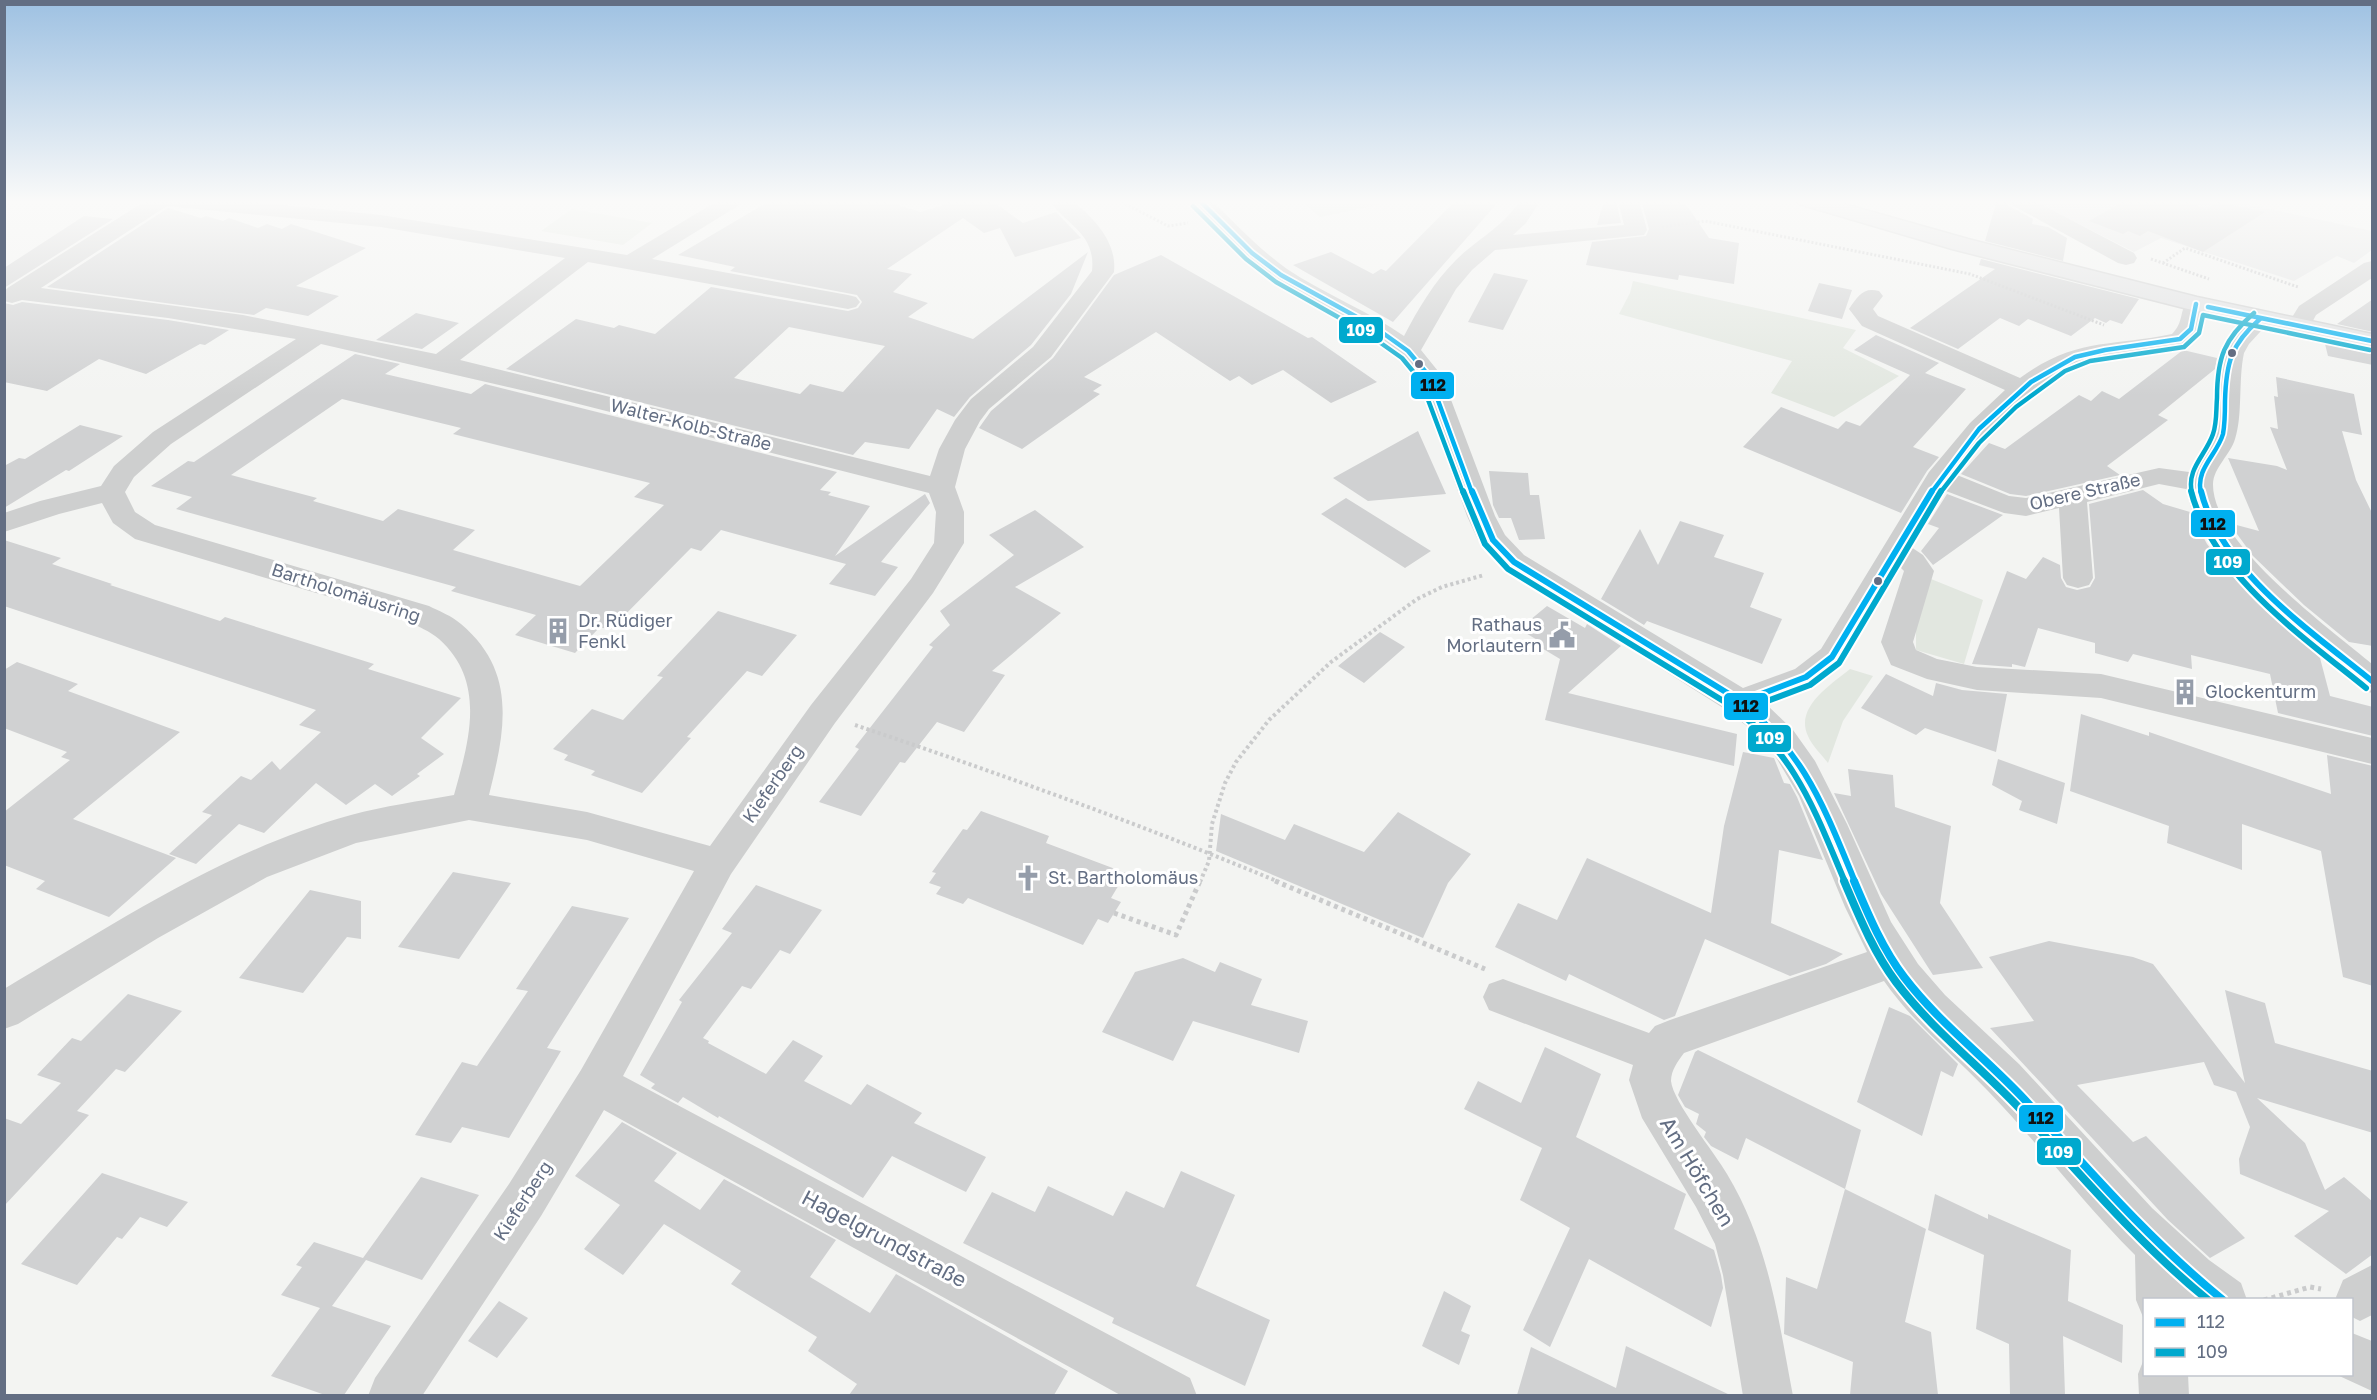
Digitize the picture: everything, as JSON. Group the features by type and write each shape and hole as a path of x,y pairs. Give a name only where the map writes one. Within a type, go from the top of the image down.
{"main road":[{"path":"2045,265 2260,319 2373,341"}],"street":[{"path":"11,296 59,265"},
{"path":"441,363 569,265"},
{"path":"649,265 848,302"},
{"path":"941,487 952,449 980,404 1042,352 1103,272 1105,265"},
{"path":"1268,265 1281,275 1373,326 1408,351 1429,376 1470,488 1493,540 1514,562 1740,702 1762,718 1786,744 1813,789 1863,909 1892,961 1917,992 2005,1079 2158,1246 2192,1277 2223,1298"},
{"path":"1408,351 1435,303 1463,265"},
{"path":"2298,327 2307,311 2373,268"},
{"path":"2345,286 2373,291"},
{"name":"Walter-Kolb-Straße","path":"11,296 206,316 317,336 441,363 941,487"},
{"path":"1870,296 1861,309 1870,321 2024,389"},
{"path":"1740,702 1806,677 1832,657 1940,478 1972,437 2010,399 2061,363 2088,352 2172,341 2186,334 2191,329 2196,304"},
{"path":"2260,319 2233,350 2223,433 2218,450 2204,470 2199,482 2201,498 2210,519 2230,551 2248,573 2373,681"},
{"path":"2186,334 2233,350"},
{"path":"4,523 50,507 111,492 124,472 162,438 317,336"},
{"name":"Obere Straße","path":"1940,478 2014,507 2026,507 2159,476 2199,482"},
{"name":"Kieferberg","path":"393,1395 525,1200 596,1083 718,863 823,714 922,586 949,543 950,512 941,487"},
{"name":"Bartholomäusring","path":"111,492 123,517 145,532 418,613 449,631 470,652 484,679 488,700 488,730 469,806"},
{"path":"2072,496 2078,578"},
{"path":"1896,550 1913,562 1919,571 1897,642 1902,657 1979,680 2083,683 2101,686 2373,751"},
{"path":"4,1011 144,926 255,866 352,829 469,806 587,826 718,863"},
{"path":"1503,997 1657,1054 1670,1039 1892,961"},
{"name":"Am Höfchen","path":"1657,1054 1650,1080 1656,1104 1712,1191 1736,1238 1746,1275 1768,1395"},
{"name":"Hagelgrundstraße","path":"596,1083 1172,1395"},
{"path":"2158,1246 2160,1298"},
{"path":"2353,1358 2373,1366"},
{"path":"2163,1376 2164,1395"}],"path":[{"path":"1927,265 1970,274 2006,286 2150,343"},
{"path":"2170,265 2210,278"},
{"path":"2235,265 2284,282"},
{"path":"1114,913 1176,935 1209,861 1207,852 1219,800 1235,762 1269,722 1307,683 1370,632 1429,592 1482,574"},
{"path":"823,714 1008,777 1207,852 1488,971 1503,997"},
{"path":"2268,1298 2310,1287 2366,1293"}],"shaded area":[{"path":"2246,265 2321,265 2294,281"},
{"path":"1633,281 1856,330 1843,348 1899,376 1834,417 1771,393 1792,361 1619,314 1630,293"},
{"path":"1931,579 1983,600 1964,664 1916,650 1916,624"},
{"path":"1850,669 1873,676 1843,721 1828,763 1808,736 1805,725 1806,715 1817,697"}],"building":[{"path":"8,265 40,265 4,288 4,268"},
{"path":"80,265 334,265 296,286 339,296 308,316 266,308 254,315 47,287"},
{"path":"727,265 892,265 887,269 912,274 893,292 928,303 908,317 973,339 1070,265 1083,265 1071,294 1031,345 970,397 954,417 937,409 909,449 865,442 853,455 506,369 576,319 614,328 619,325 655,334 711,287 848,311 858,308 862,302 857,295 730,271 735,267","holes":["789,327 885,346 843,392 810,384 800,394 734,378"]},
{"path":"1137,265 1179,265 1308,338 1312,337 1377,382 1331,403 1283,370 1252,385 1239,376 1230,381 1156,332 1084,377 1102,385 1093,391 1100,394 1022,449 979,428 991,411 1053,358 1114,275"},
{"path":"1294,265 1356,265 1373,274 1381,269 1386,271 1392,265 1443,265 1393,322"},
{"path":"1588,265 1736,265 1734,284 1679,275 1678,280"},
{"path":"1980,265 2006,265 2139,299 2122,324 2110,320 2106,323 2095,318 2071,336 2028,319 2019,326 2000,318 1958,349 1910,328 1995,269"},
{"path":"1494,273 1528,280 1503,330 1468,322"},
{"path":"1819,283 1852,290 1842,319 1808,311"},
{"path":"2373,299 2373,332 2337,324"},
{"path":"22,302 229,330 205,345 200,344 146,374 99,359 47,391 4,382 4,303 13,305"},
{"path":"416,313 459,323 422,349 376,340"},
{"path":"1876,335 1939,363 1925,373 1966,389 1913,447 1939,457 1927,471 1901,513 1743,447 1781,407 1838,429 1846,421 1860,426 1910,375 1854,350"},
{"path":"2324,340 2373,350 2373,365 2328,356"},
{"path":"2183,350 2217,358 2215,369 2158,415 2168,420 2107,466 2120,475 2026,496 2010,494 1961,474 1989,443 2005,449 2079,395 2091,401 2102,391 2119,399"},
{"path":"355,354 400,364 385,374 471,394 485,384 837,472 820,490 831,492 828,495 870,506 835,556 925,494 930,503 881,562 898,567 875,596 829,584 846,564 721,530 701,551 691,548 610,630 600,627 575,653 515,635 536,615 451,591 456,587 176,509 192,497 151,486 188,461 194,462","holes":["342,399 461,428 453,434 650,483 634,497 664,505 580,586 453,550 475,530 398,509 383,521 313,501 317,498 231,475"]},
{"path":"2276,377 2354,394 2362,435 2342,431 2356,480 2373,515 2373,646 2349,642 2304,605 2253,556 2229,523 2259,531 2228,458 2277,466 2287,470 2270,427 2278,429 2274,396 2278,397"},
{"path":"80,425 123,436 69,471 66,470 4,508 4,466 19,458 25,459"},
{"path":"1418,431 1446,494 1368,501 1333,478"},
{"path":"1489,471 1528,473 1530,495 1539,495 1545,539 1519,540 1511,518 1499,518 1493,505"},
{"path":"2143,490 2163,504 2190,512 2207,544 2234,577 2279,622 2320,658 2330,696 2373,707 2373,736 2278,713 2270,674 2191,655 2192,669 2133,654 2128,662 2095,653 2095,643 2038,628 2025,667 2012,664 2012,667 1972,664 2007,571 2026,579 2043,557 2060,565 2061,578 2066,587 2077,590 2090,587 2095,578 2089,504"},
{"path":"1947,494 2003,515 1933,565 1921,551 1939,528 1928,524"},
{"path":"1346,498 1431,551 1405,568 1321,514"},
{"path":"1035,510 1084,547 1015,587 1061,613 992,671 1005,675 964,732 937,722 905,763 900,762 861,816 819,802 859,749 855,747 933,647 929,645 950,625 940,611 1014,555 989,535"},
{"path":"1680,521 1724,535 1714,557 1764,573 1750,607 1782,619 1762,664 1647,621 1644,625 1601,599 1640,529 1658,565"},
{"path":"4,540 61,558 52,564 112,584 110,585 220,621 225,617 374,664 368,669 461,698 421,738 444,754 417,774 420,776 392,796 375,784 346,805 316,783 264,833 239,824 196,864 169,854 212,815 202,812 241,776 251,780 272,761 280,770 321,732 299,725 316,710 4,606"},
{"path":"1547,606 1585,628 1587,624 1621,646 1568,693 1737,734 1734,766 1545,720 1560,659 1535,644 1539,641 1519,629"},
{"path":"718,611 797,635 762,676 747,671 687,737 691,738 642,793 591,775 595,771 564,760 568,755 553,749 592,709 623,720 663,677 657,676"},
{"path":"1380,632 1405,647 1364,683 1338,666"},
{"path":"17,662 78,684 68,691 180,732 73,819 176,858 109,917 36,889 45,881 4,865 4,812 70,760 61,757 67,752 4,728 4,670"},
{"path":"1886,674 1933,696 1936,683 1962,690 2007,694 1996,752 1925,728 1916,735 1861,708"},
{"path":"2081,714 2149,736 2149,732 2331,794 2327,755 2373,766 2373,986 2343,977 2321,851 2242,824 2242,870 2167,843 2169,826 2070,791"},
{"path":"1743,752 1774,758 1784,783 1790,784 1797,797 1823,860 1779,850 1771,923 1843,954 1826,964 1790,976 1705,939 1675,1016 1664,1020 1569,974 1566,981 1495,947 1518,903 1557,920 1587,858 1711,913 1724,826"},
{"path":"1998,759 2065,783 2057,824 2019,810 2022,801 1992,785"},
{"path":"1848,769 1893,775 1895,807 1951,826 1940,903 1983,968 1933,975 1881,894 1834,793 1851,796"},
{"name":"St. Bartholomäus","path":"981,811 1049,836 1046,843 1126,873 1111,898 1121,902 1108,923 1098,919 1083,945 968,898 963,904 936,894 941,887 929,883 936,873 932,872 963,829 967,830"},
{"path":"1398,812 1471,854 1448,883 1423,938 1216,851 1221,814 1285,840 1294,824 1364,852"},
{"path":"453,872 511,883 459,959 398,947"},
{"path":"756,885 822,910 790,954 780,950 751,989 742,986 703,1038 709,1041 708,1043 766,1074 793,1040 823,1056 804,1081 851,1105 867,1084 922,1113 914,1123 986,1157 966,1192 892,1156 863,1198 683,1097 678,1103 651,1088 655,1084 640,1075 682,1002 679,1000 732,933 722,929"},
{"path":"310,890 361,901 361,939 347,937 303,993 239,978"},
{"path":"572,906 629,918 547,1048 561,1051 509,1138 462,1127 451,1143 415,1135 462,1062 477,1066 528,991 516,989"},
{"path":"2049,941 2133,957 2153,964 2245,1083 2225,990 2265,1003 2275,1043 2373,1071 2373,1133 2257,1098 2305,1143 2325,1190 2344,1177 2373,1202 2373,1254 2346,1274 2294,1236 2329,1211 2240,1174 2239,1159 2250,1127 2236,1092 2214,1085 2204,1062 2077,1085 2133,1142 2146,1136 2245,1238 2210,1258 2168,1220 1990,1028 2034,1021 1989,957"},
{"path":"1183,958 1215,972 1220,962 1262,979 1251,1005 1308,1021 1299,1053 1193,1021 1173,1061 1102,1032 1135,972"},
{"path":"128,994 182,1011 125,1072 116,1069 77,1111 89,1115 4,1206 4,1118 21,1124 61,1083 37,1075 72,1038 81,1041"},
{"path":"1889,1007 1910,1016 1958,1064 1953,1077 1941,1071 1922,1136 1857,1102"},
{"path":"1545,1047 1601,1074 1576,1137 1686,1194 1674,1229 1714,1250 1721,1275 1723,1288 1711,1327 1589,1259 1550,1347 1523,1330 1570,1228 1520,1200 1542,1148 1464,1109 1478,1081 1521,1103"},
{"path":"1698,1050 1861,1130 1845,1189 1746,1138 1738,1160 1711,1146 1704,1137 1706,1132 1696,1124 1699,1114 1685,1107 1678,1095 1695,1052"},
{"path":"622,1122 677,1153 654,1181 700,1210 724,1179 836,1240 810,1277 870,1313 896,1274 1068,1371 1054,1395 849,1395 857,1384 808,1351 817,1337 731,1284 741,1271 664,1224 623,1275 584,1249 620,1205 575,1176"},
{"path":"1181,1171 1235,1195 1196,1286 1270,1320 1245,1386 1112,1323 1114,1318 963,1243 992,1192 1035,1212 1048,1186 1113,1216 1126,1191 1164,1208"},
{"path":"102,1173 188,1202 167,1227 140,1217 122,1239 117,1237 77,1285 21,1264"},
{"path":"421,1177 479,1195 422,1280 366,1260 332,1306 391,1326 344,1395 325,1395 271,1376 320,1308 281,1295 302,1267 296,1265 314,1242 363,1258"},
{"path":"1845,1189 1926,1229 1905,1322 1931,1332 1938,1395 1850,1395 1853,1362 1784,1334 1786,1277 1817,1289"},
{"path":"1935,1194 1988,1219 1988,1214 2071,1250 2068,1301 2123,1325 2122,1363 2063,1336 2065,1395 2010,1395 2009,1344 1976,1329 1984,1255 1928,1230"},
{"path":"1444,1291 1471,1306 1461,1331 1470,1335 1459,1365 1422,1346"},
{"path":"499,1301 528,1318 497,1358 468,1341"},
{"path":"1626,1346 1730,1395 1517,1395 1531,1347 1616,1388"}],"transit line":[{"name":"109","path":"1254,265 1276,282 1368,334 1402,358 1421,381 1473,519 1485,544 1508,569 1725,702 1769,738 1788,763 1804,790 1869,937 1884,964 1909,998 2024,1112 2124,1224 2151,1251 2206,1298"},
{"name":"112","path":"1268,265 1281,275 1373,326 1408,351 1429,376 1481,516 1493,540 1514,562 1729,694 1777,734 1796,759 1812,786 1876,931 1891,958 1916,992 2006,1080 2164,1250 2220,1298"},
{"name":"112","path":"1740,702 1806,677 1832,657 1936,485 1979,429 2004,404 2031,382 2075,357 2105,350 2180,339 2191,329 2196,304"},
{"name":"112","path":"2208,307 2372,341"},
{"name":"109","path":"2254,313 2231,335 2220,360 2213,436 2190,478 2197,514 2212,542 2260,598 2366,688"},
{"name":"109","path":"1743,710 1810,685 1839,663 1946,483 1979,443 2016,407 2065,371 2090,361 2184,347 2199,333 2203,315 2370,350"},
{"name":"112","path":"2260,319 2237,342 2228,365 2224,427 2219,443 2200,478 2199,485 2206,511 2221,538 2243,566 2269,593 2372,681"}],"place":[{"name":"Dr. Rüdiger Fenkl","path":"558,631"},
{"name":"Rathaus Morlautern","path":"1562,635"},
{"name":"Glockenturm","path":"2185,692"},
{"name":"St. Bartholomäus","path":"1028,878"}]}
